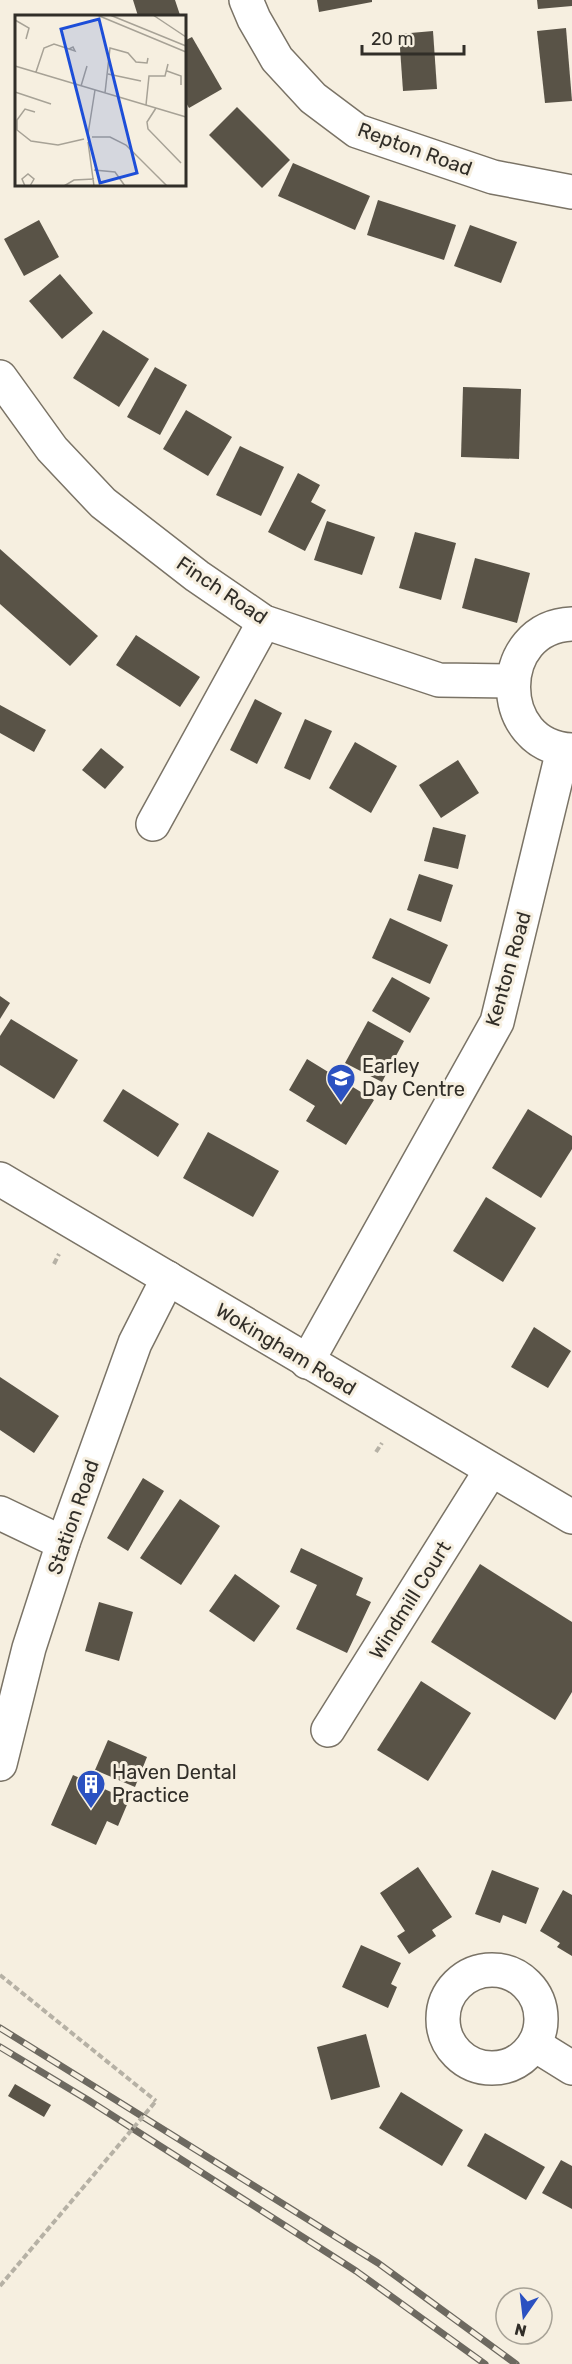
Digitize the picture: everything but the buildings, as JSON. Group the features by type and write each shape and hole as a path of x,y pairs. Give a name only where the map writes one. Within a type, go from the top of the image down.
{"street":[{"name":"Repton Road","path":"246,0 254,20 276,59 313,99 357,131 493,177 572,192"},
{"name":"Finch Road","path":"0,377 52,449 104,503 197,576 264,622 439,680 512,681"},
{"path":"153,824 264,622"},
{"path":"512,681 518,660 530,642 548,630 572,624"},
{"name":"Kenton Road","path":"308,1362 497,1022 568,750 546,743 531,732 520,717 513,700 512,681"},
{"name":"Wokingham Road","path":"0,1179 572,1517"},
{"name":"Station Road","path":"0,1764 29,1648 63,1543 135,1343 168,1278"},
{"name":"Windmill Court","path":"328,1730 491,1470"},
{"path":"0,1513 63,1543"},
{"path":"535,2045 572,2068"}],"path":[{"path":"54,1264 58,1256"},
{"path":"376,1452 381,1444"},
{"path":"0,1975 156,2101 0,2286"}],"railway":[{"path":"0,2028 378,2263 516,2364"},
{"path":"0,2047 88,2100 356,2271 485,2364"}],"place":[{"name":"Earley Day Centre","path":"341,1104"},
{"name":"Haven Dental Practice","path":"91,1810"}]}
